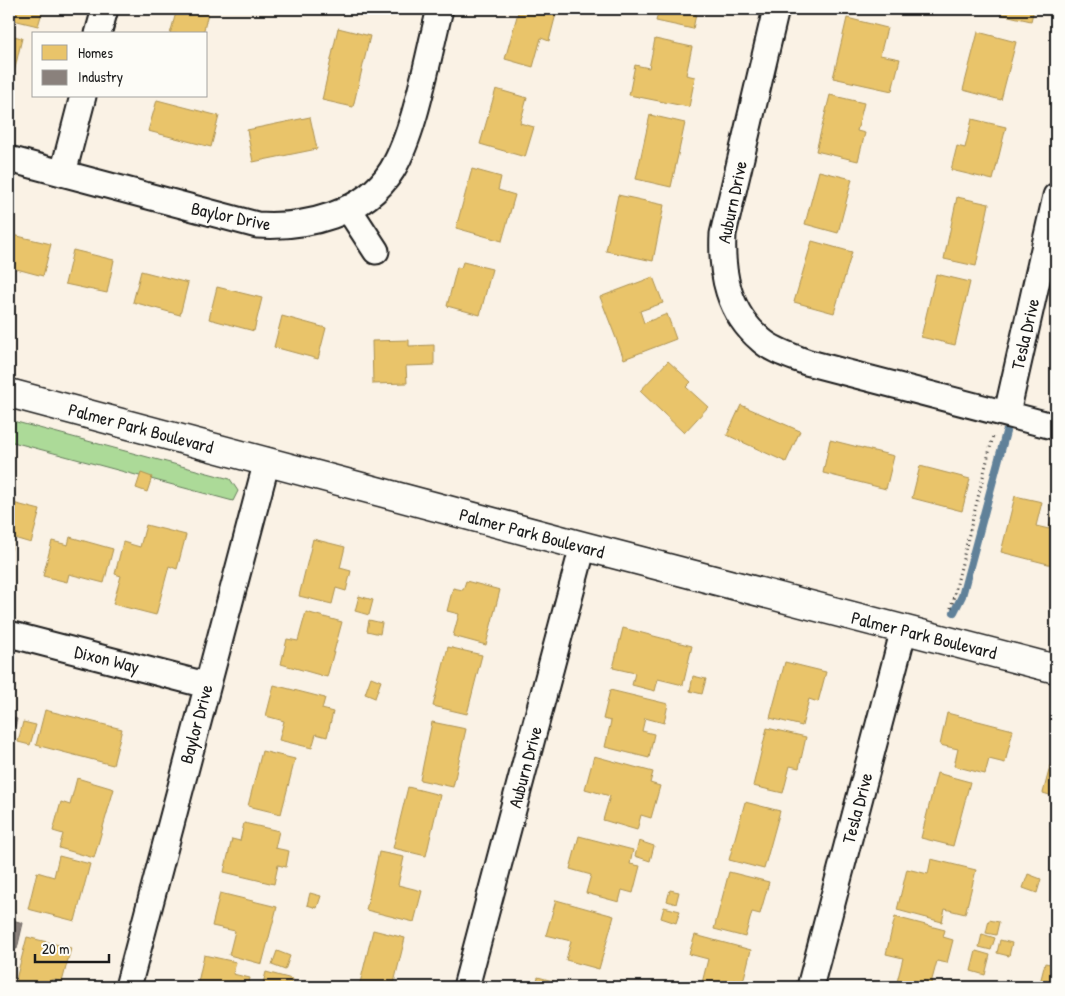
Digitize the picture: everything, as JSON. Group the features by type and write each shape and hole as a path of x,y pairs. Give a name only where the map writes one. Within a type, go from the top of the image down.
{"main road":[{"name":"Palmer Park Boulevard","path":"9,393 583,546 1056,669"}],"street":[{"path":"99,32 105,9"},
{"name":"Baylor Drive","path":"9,159 256,225 283,227 309,223 348,208 380,186 395,162 411,124 440,9"},
{"name":"Auburn Drive","path":"776,9 723,234 722,261 726,282 744,322 761,341 782,353 806,362 1056,427"},
{"path":"63,173 82,98"},
{"name":"Tesla Drive","path":"1003,412 1056,196"},
{"path":"348,208 376,252"},
{"name":"Baylor Drive","path":"128,987 206,685 267,461"},
{"name":"Auburn Drive","path":"466,987 583,546"},
{"name":"Tesla Drive","path":"810,987 904,629"},
{"name":"Dixon Way","path":"9,634 206,685"}],"path":[{"path":"951,608 1003,412"}],"green space":[{"path":"9,420 230,479 238,491 233,501 9,441"}],"building: Homes":[{"path":"9,9 43,9 38,26 9,19"},
{"path":"177,9 192,9 208,13 203,32 171,32"},
{"path":"519,9 538,9 556,14 549,41 541,38 533,67 505,59"},
{"path":"659,9 697,9 693,29 656,21"},
{"path":"1001,9 1034,9 1031,21 1000,14"},
{"path":"847,18 887,28 880,55 900,59 892,91 833,78"},
{"path":"338,28 370,36 353,107 322,100"},
{"path":"978,32 1016,42 1001,100 963,90"},
{"path":"9,35 22,38 9,94"},
{"path":"655,39 692,47 686,75 695,77 689,107 629,95 635,65 649,68"},
{"path":"496,89 527,98 520,123 534,127 525,157 480,144"},
{"path":"830,95 864,103 857,131 865,133 858,161 816,151"},
{"path":"157,100 219,116 211,147 148,131"},
{"path":"650,115 685,123 671,187 636,179"},
{"path":"310,117 317,149 253,162 247,130"},
{"path":"972,119 1006,127 993,180 951,170 957,146 965,148"},
{"path":"472,169 501,177 498,190 515,195 502,241 456,228"},
{"path":"819,171 852,179 838,233 805,224"},
{"path":"618,195 664,205 653,261 606,251"},
{"path":"957,197 989,204 976,266 944,259"},
{"path":"9,234 51,244 43,276 9,267"},
{"path":"812,241 852,252 834,313 794,302"},
{"path":"73,250 114,260 107,293 65,284"},
{"path":"463,262 492,269 480,315 447,306 457,267 461,268"},
{"path":"141,271 188,283 180,315 133,302"},
{"path":"936,274 970,282 955,345 921,337"},
{"path":"653,277 663,303 640,311 644,323 667,314 676,339 624,359 600,297"},
{"path":"217,287 262,298 254,331 209,319"},
{"path":"282,316 326,328 318,359 274,347"},
{"path":"409,340 409,346 434,345 434,365 406,366 407,383 373,384 372,341"},
{"path":"668,361 691,382 686,387 708,407 684,433 640,391"},
{"path":"741,405 800,431 786,462 727,435"},
{"path":"830,440 894,456 886,489 823,473"},
{"path":"920,466 970,479 962,511 912,498"},
{"path":"141,473 152,477 147,492 136,488"},
{"path":"1015,496 1042,502 1036,526 1049,529 1054,507 1056,507 1056,566 1001,552"},
{"path":"9,502 40,510 31,543 14,538 9,557"},
{"path":"146,525 186,535 177,569 169,566 156,615 113,604 121,576 115,574 123,542 140,547"},
{"path":"70,537 113,549 104,583 69,574 67,582 43,576 52,541 68,545"},
{"path":"313,539 345,547 340,568 351,571 346,591 336,588 332,604 299,596"},
{"path":"466,581 500,590 486,645 453,636 459,614 447,611 453,588 463,590"},
{"path":"359,596 373,600 369,615 355,611"},
{"path":"306,612 342,622 327,677 281,664 287,639 298,641"},
{"path":"369,620 382,623 380,634 367,631"},
{"path":"623,628 692,646 683,685 658,679 655,691 632,685 635,673 613,668"},
{"path":"448,647 482,655 467,714 433,706"},
{"path":"785,662 826,672 818,702 809,699 802,726 770,718"},
{"path":"693,676 706,679 702,694 690,691"},
{"path":"371,677 381,681 375,698 365,694"},
{"path":"274,685 325,698 322,709 333,712 327,737 316,734 312,748 279,740 284,721 266,716"},
{"path":"610,690 668,704 664,723 645,718 642,731 654,734 649,758 605,747 611,721 603,719"},
{"path":"45,710 122,729 113,765 36,745"},
{"path":"947,713 1013,730 1005,763 989,759 985,774 954,766 958,749 940,745"},
{"path":"23,722 36,725 30,745 18,742"},
{"path":"432,722 466,729 453,787 420,780"},
{"path":"767,728 806,737 799,768 790,766 783,793 753,786"},
{"path":"262,751 295,759 281,814 248,806"},
{"path":"594,756 653,772 650,783 660,786 651,818 641,815 637,830 603,820 610,796 585,789"},
{"path":"1051,763 1056,765 1056,797 1043,793"},
{"path":"937,773 970,782 953,846 921,838"},
{"path":"77,778 114,789 94,858 59,848 63,834 53,831 61,802 70,805"},
{"path":"408,787 440,795 426,856 393,848"},
{"path":"745,802 780,811 764,869 729,860"},
{"path":"244,823 279,831 275,848 289,851 286,867 278,865 274,884 224,872 232,839 240,841"},
{"path":"579,836 633,850 630,864 640,866 633,893 622,890 619,902 586,893 591,875 570,869"},
{"path":"639,841 654,846 650,861 635,856"},
{"path":"379,852 404,857 398,885 422,891 414,922 366,910"},
{"path":"59,856 90,864 75,921 28,909 37,872 54,877"},
{"path":"931,859 976,870 965,914 945,909 942,922 897,910 907,869 928,874"},
{"path":"729,872 769,882 760,914 752,912 745,937 714,929"},
{"path":"1028,874 1041,879 1037,893 1023,888"},
{"path":"670,890 679,892 676,904 667,901"},
{"path":"220,893 277,907 262,964 229,955 235,931 212,926"},
{"path":"310,893 321,896 317,908 307,905"},
{"path":"556,900 614,916 599,969 566,960 571,941 546,935"},
{"path":"664,907 680,911 676,923 661,918"},
{"path":"895,917 945,930 943,937 953,940 947,963 937,961 930,987 918,987 897,982 903,958 886,954"},
{"path":"989,920 999,922 996,935 986,933"},
{"path":"373,930 405,938 393,987 359,987"},
{"path":"982,934 995,938 991,950 979,947"},
{"path":"695,935 751,950 743,982 733,980 731,987 701,987 708,959 689,954"},
{"path":"27,937 71,948 62,982 52,979 50,987 14,987"},
{"path":"1000,940 1012,943 1009,956 997,953"},
{"path":"277,951 290,956 285,970 272,965"},
{"path":"976,951 990,955 985,975 971,971"},
{"path":"204,955 236,962 233,974 250,978 248,987 197,987"},
{"path":"1045,963 1056,965 1056,987 1039,987"},
{"path":"266,972 292,979 290,987 262,987"},
{"path":"538,977 571,986 535,987"}],"building: Industry":[{"path":"9,716 17,719 15,727 9,725"},
{"path":"9,919 23,923 17,949 9,947"}],"waterway":[{"path":"954,612 962,596 1006,432"}]}
